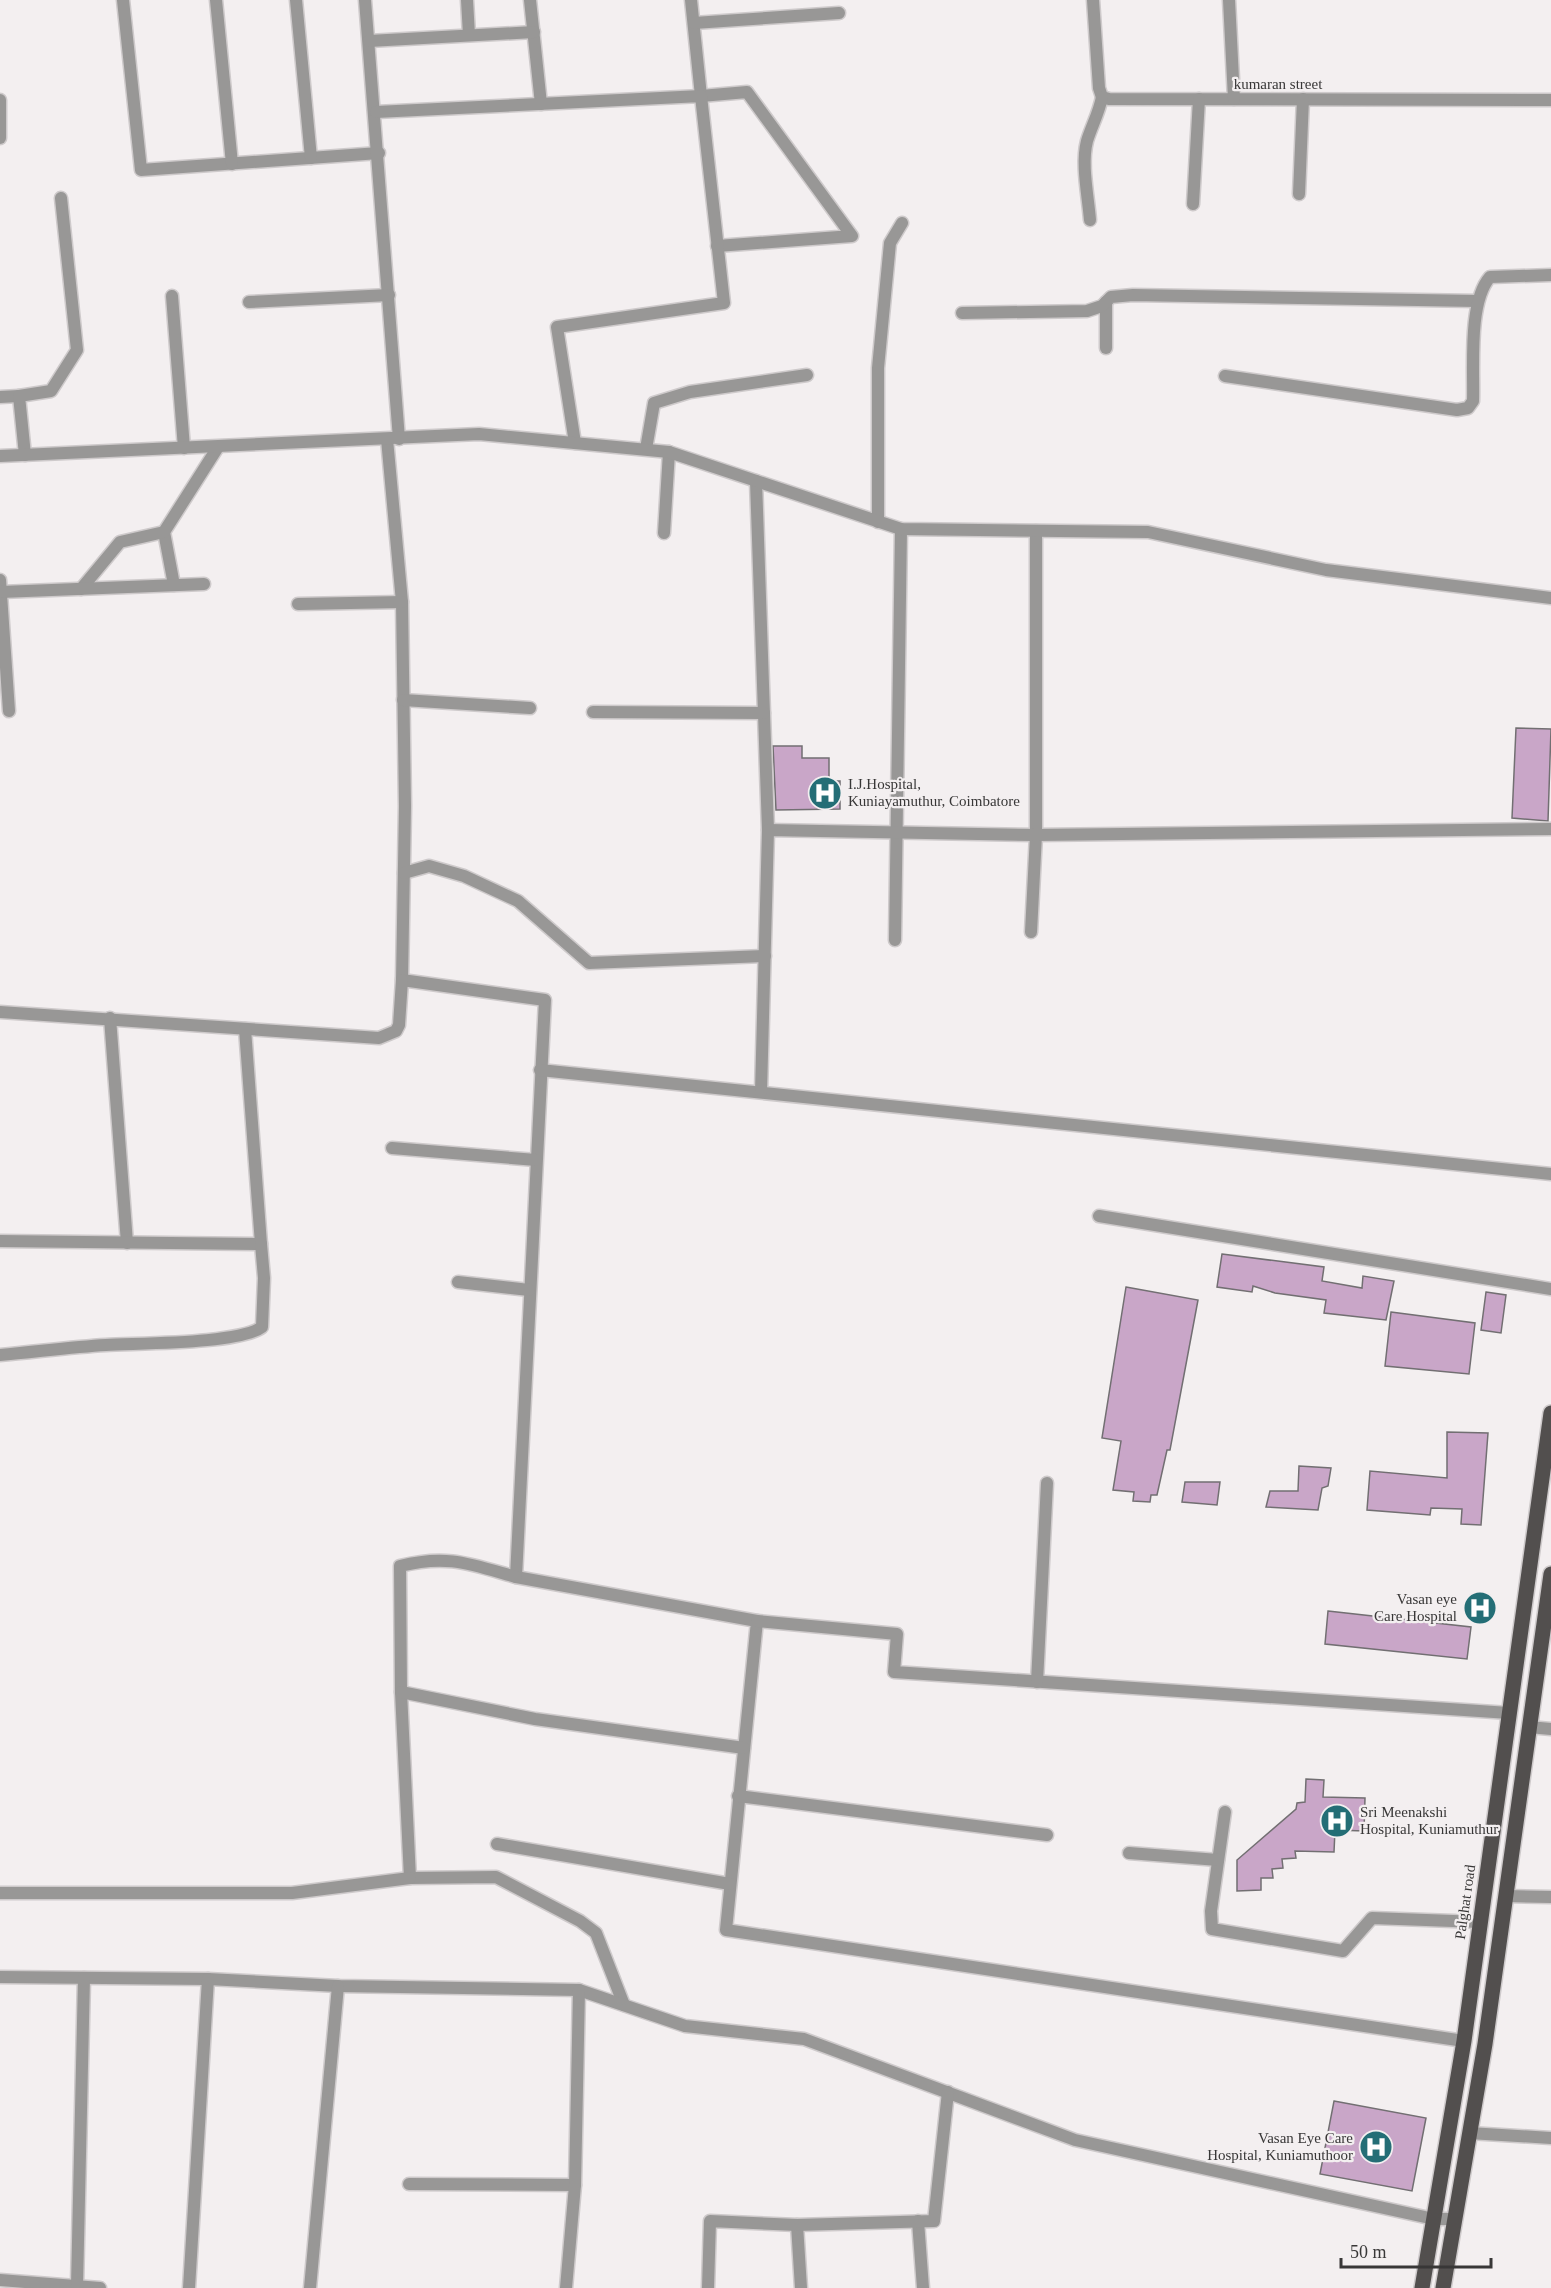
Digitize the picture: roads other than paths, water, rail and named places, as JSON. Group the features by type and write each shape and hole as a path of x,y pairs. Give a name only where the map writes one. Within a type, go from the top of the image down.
{"main road":[{"name":"Palghat road","path":"1422,2288 1464,2041 1551,1413"},
{"path":"1443,2288 1485,2044 1550,1584"}],"street":[{"path":"123,0 141,170 379,153"},
{"path":"216,0 232,164"},
{"path":"296,0 311,158"},
{"path":"0,1012 379,1038 390,1035 399,1025 404,873 402,602 393,439 389,295 376,112 365,0"},
{"path":"467,0 469,35"},
{"path":"530,0 541,104"},
{"path":"575,443 557,327 724,303 691,0"},
{"path":"1090,220 1085,155 1087,141 1099,115 1102,97 1093,0"},
{"path":"1228,0 1234,99"},
{"path":"694,23 840,13"},
{"path":"369,41 534,32"},
{"path":"376,112 747,92 852,236 717,246"},
{"name":"kumaran street","path":"1102,97 1109,99 1551,100"},
{"path":"1193,204 1199,99"},
{"path":"1299,194 1303,99"},
{"path":"0,100 0,138"},
{"path":"0,397 51,391 78,350 61,198"},
{"path":"878,522 878,368 891,243 902,223"},
{"path":"1225,376 1457,410 1468,408 1473,401 1477,301 1483,285 1490,277 1551,275"},
{"path":"249,302 389,295"},
{"path":"962,314 1087,311 1111,297 1133,295 1477,301"},
{"path":"172,296 184,448"},
{"path":"1106,302 1106,348"},
{"path":"646,449 654,403 690,392 807,375"},
{"path":"19,396 25,455"},
{"path":"0,456 479,434 646,449 669,452 901,529 1148,532 1326,570 1551,598"},
{"path":"174,585 164,532 218,447"},
{"path":"664,533 669,452"},
{"path":"756,481 768,830 761,1092"},
{"path":"896,940 901,529"},
{"path":"1031,932 1036,836 1036,531"},
{"path":"81,589 120,542 164,532"},
{"path":"0,580 9,711"},
{"path":"1,592 204,584"},
{"path":"298,604 402,602"},
{"path":"403,700 530,708"},
{"path":"593,712 764,713"},
{"path":"768,830 1036,836 1551,829"},
{"path":"404,873 429,866 464,876 518,901 589,963 765,956"},
{"path":"402,980 544,1000 516,1577"},
{"path":"110,1018 127,1243"},
{"path":"0,1355 104,1345 222,1338 255,1333 262,1328 264,1310 261,1245 245,1029"},
{"path":"540,1070 1551,1174"},
{"path":"392,1148 536,1160"},
{"path":"1098,1215 1551,1289"},
{"path":"0,1241 261,1245"},
{"path":"458,1282 529,1290"},
{"path":"1037,1682 1047,1483"},
{"path":"410,1878 401,1692 400,1566 425,1560 456,1560 516,1577 757,1621 897,1634 894,1672 1509,1713"},
{"path":"1527,1586 1550,1584"},
{"path":"757,1621 726,1930 1464,2041"},
{"path":"401,1692 535,1719 744,1748"},
{"path":"1529,1728 1551,1729"},
{"path":"738,1796 1047,1835"},
{"path":"1225,1812 1211,1911 1212,1929 1343,1951 1372,1918 1480,1922"},
{"path":"497,1844 730,1884"},
{"path":"1129,1853 1218,1860"},
{"path":"0,1893 292,1893 410,1878 496,1877 580,1921 596,1933 624,2005"},
{"path":"1506,1896 1551,1897"},
{"path":"0,1977 207,1979 338,1986 579,1990 685,2026 804,2039 1075,2140 1434,2219 1454,2219"},
{"path":"78,2286 84,1978"},
{"path":"189,2288 207,1979"},
{"path":"310,2288 338,1986"},
{"path":"566,2288 575,2186 579,1990"},
{"path":"708,2288 710,2221 797,2225 934,2221 948,2092"},
{"path":"1469,2133 1551,2138"},
{"path":"409,2184 575,2186"},
{"path":"918,2221 923,2288"},
{"path":"797,2225 801,2288"},
{"path":"0,2280 100,2288"}],"place":[{"name":"I.J.Hospital, Kuniayamuthur, Coimbatore","path":"825,793"},
{"name":"Vasan eye Care Hospital","path":"1480,1608"},
{"name":"Sri Meenakshi Hospital, Kuniamuthur","path":"1337,1821"},
{"name":"Vasan Eye Care Hospital, Kuniamuthoor","path":"1376,2147"}]}
